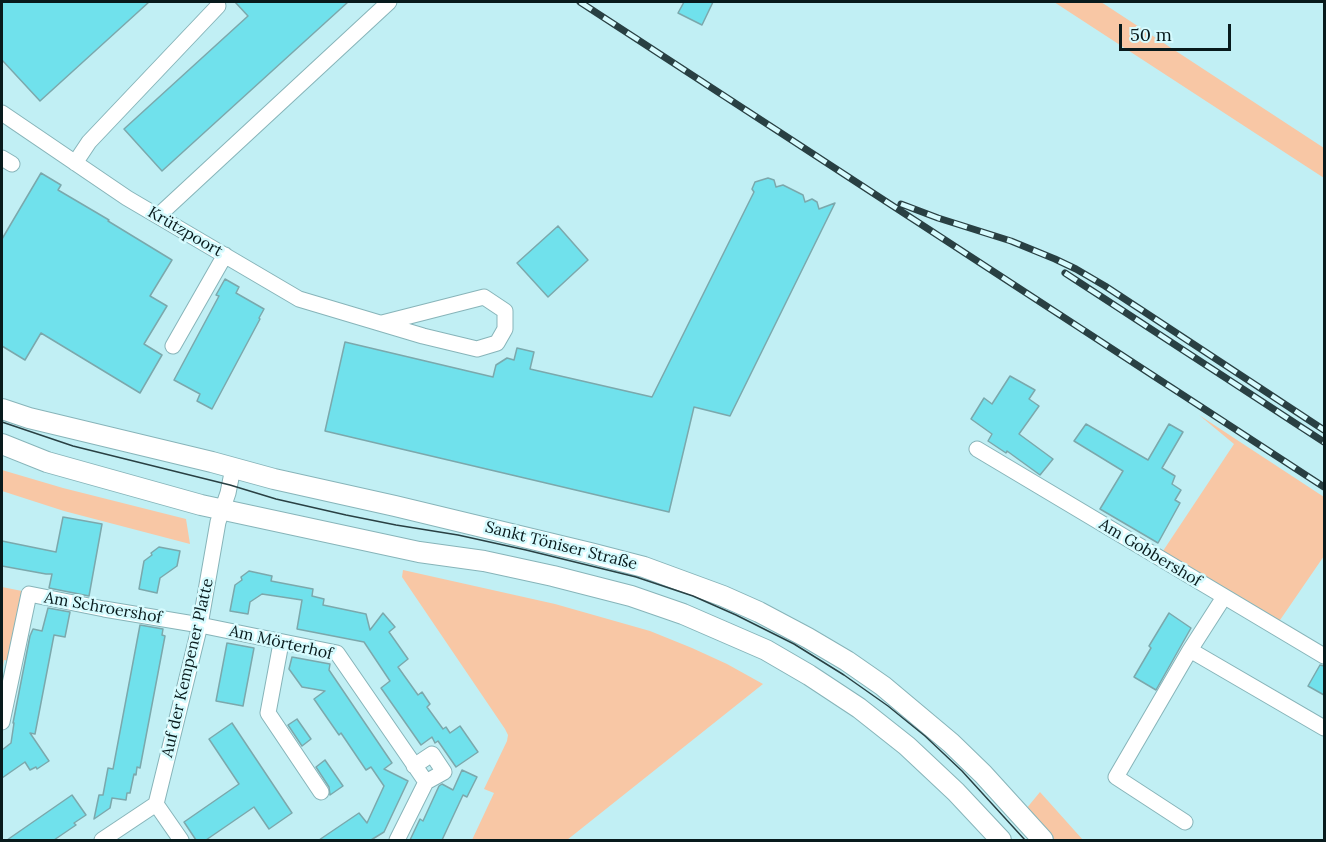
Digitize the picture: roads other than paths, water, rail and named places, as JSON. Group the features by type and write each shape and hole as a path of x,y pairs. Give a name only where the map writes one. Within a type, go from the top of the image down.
{"main road":[{"name":"Sankt Töniser Straße","path":"2,409 40,421 601,555 644,567 723,596 808,638 883,686 951,743 983,774 1043,840"},
{"name":"Sankt Töniser Straße","path":"2,444 47,462 201,505 418,552 484,561 554,576 631,596 711,625 766,650 859,708 907,746 956,792 1001,840"}],"street":[{"path":"158,216 388,2"},
{"path":"75,163 89,142 218,6"},
{"name":"Krützpoort","path":"2,113 127,198 299,299 423,336 477,349 497,343 505,329 504,311 484,297 382,323"},
{"path":"174,346 225,255"},
{"name":"Am Gobbershof","path":"977,449 1324,656"},
{"name":"Auf der Kempener Platte","path":"156,804 200,625 218,522 233,468"},
{"name":"Am Schroershof","path":"2,722 29,594 200,625"},
{"path":"1185,822 1116,777 1190,650 1224,597"},
{"name":"Am Mörterhof","path":"200,625 337,653 426,782 397,840"},
{"path":"281,643 268,713 321,792"},
{"path":"1190,650 1324,728"},
{"path":"102,840 156,804 181,840"}],"tram line":[{"path":"2,422 73,446 230,485 276,499 526,550 636,577 693,596 794,644 888,706 925,736 962,771 1025,840"}],"railway":[{"path":"580,2 1324,487"},
{"path":"901,204 1011,241 1076,269 1324,430"},
{"path":"1065,273 1324,442"}]}
